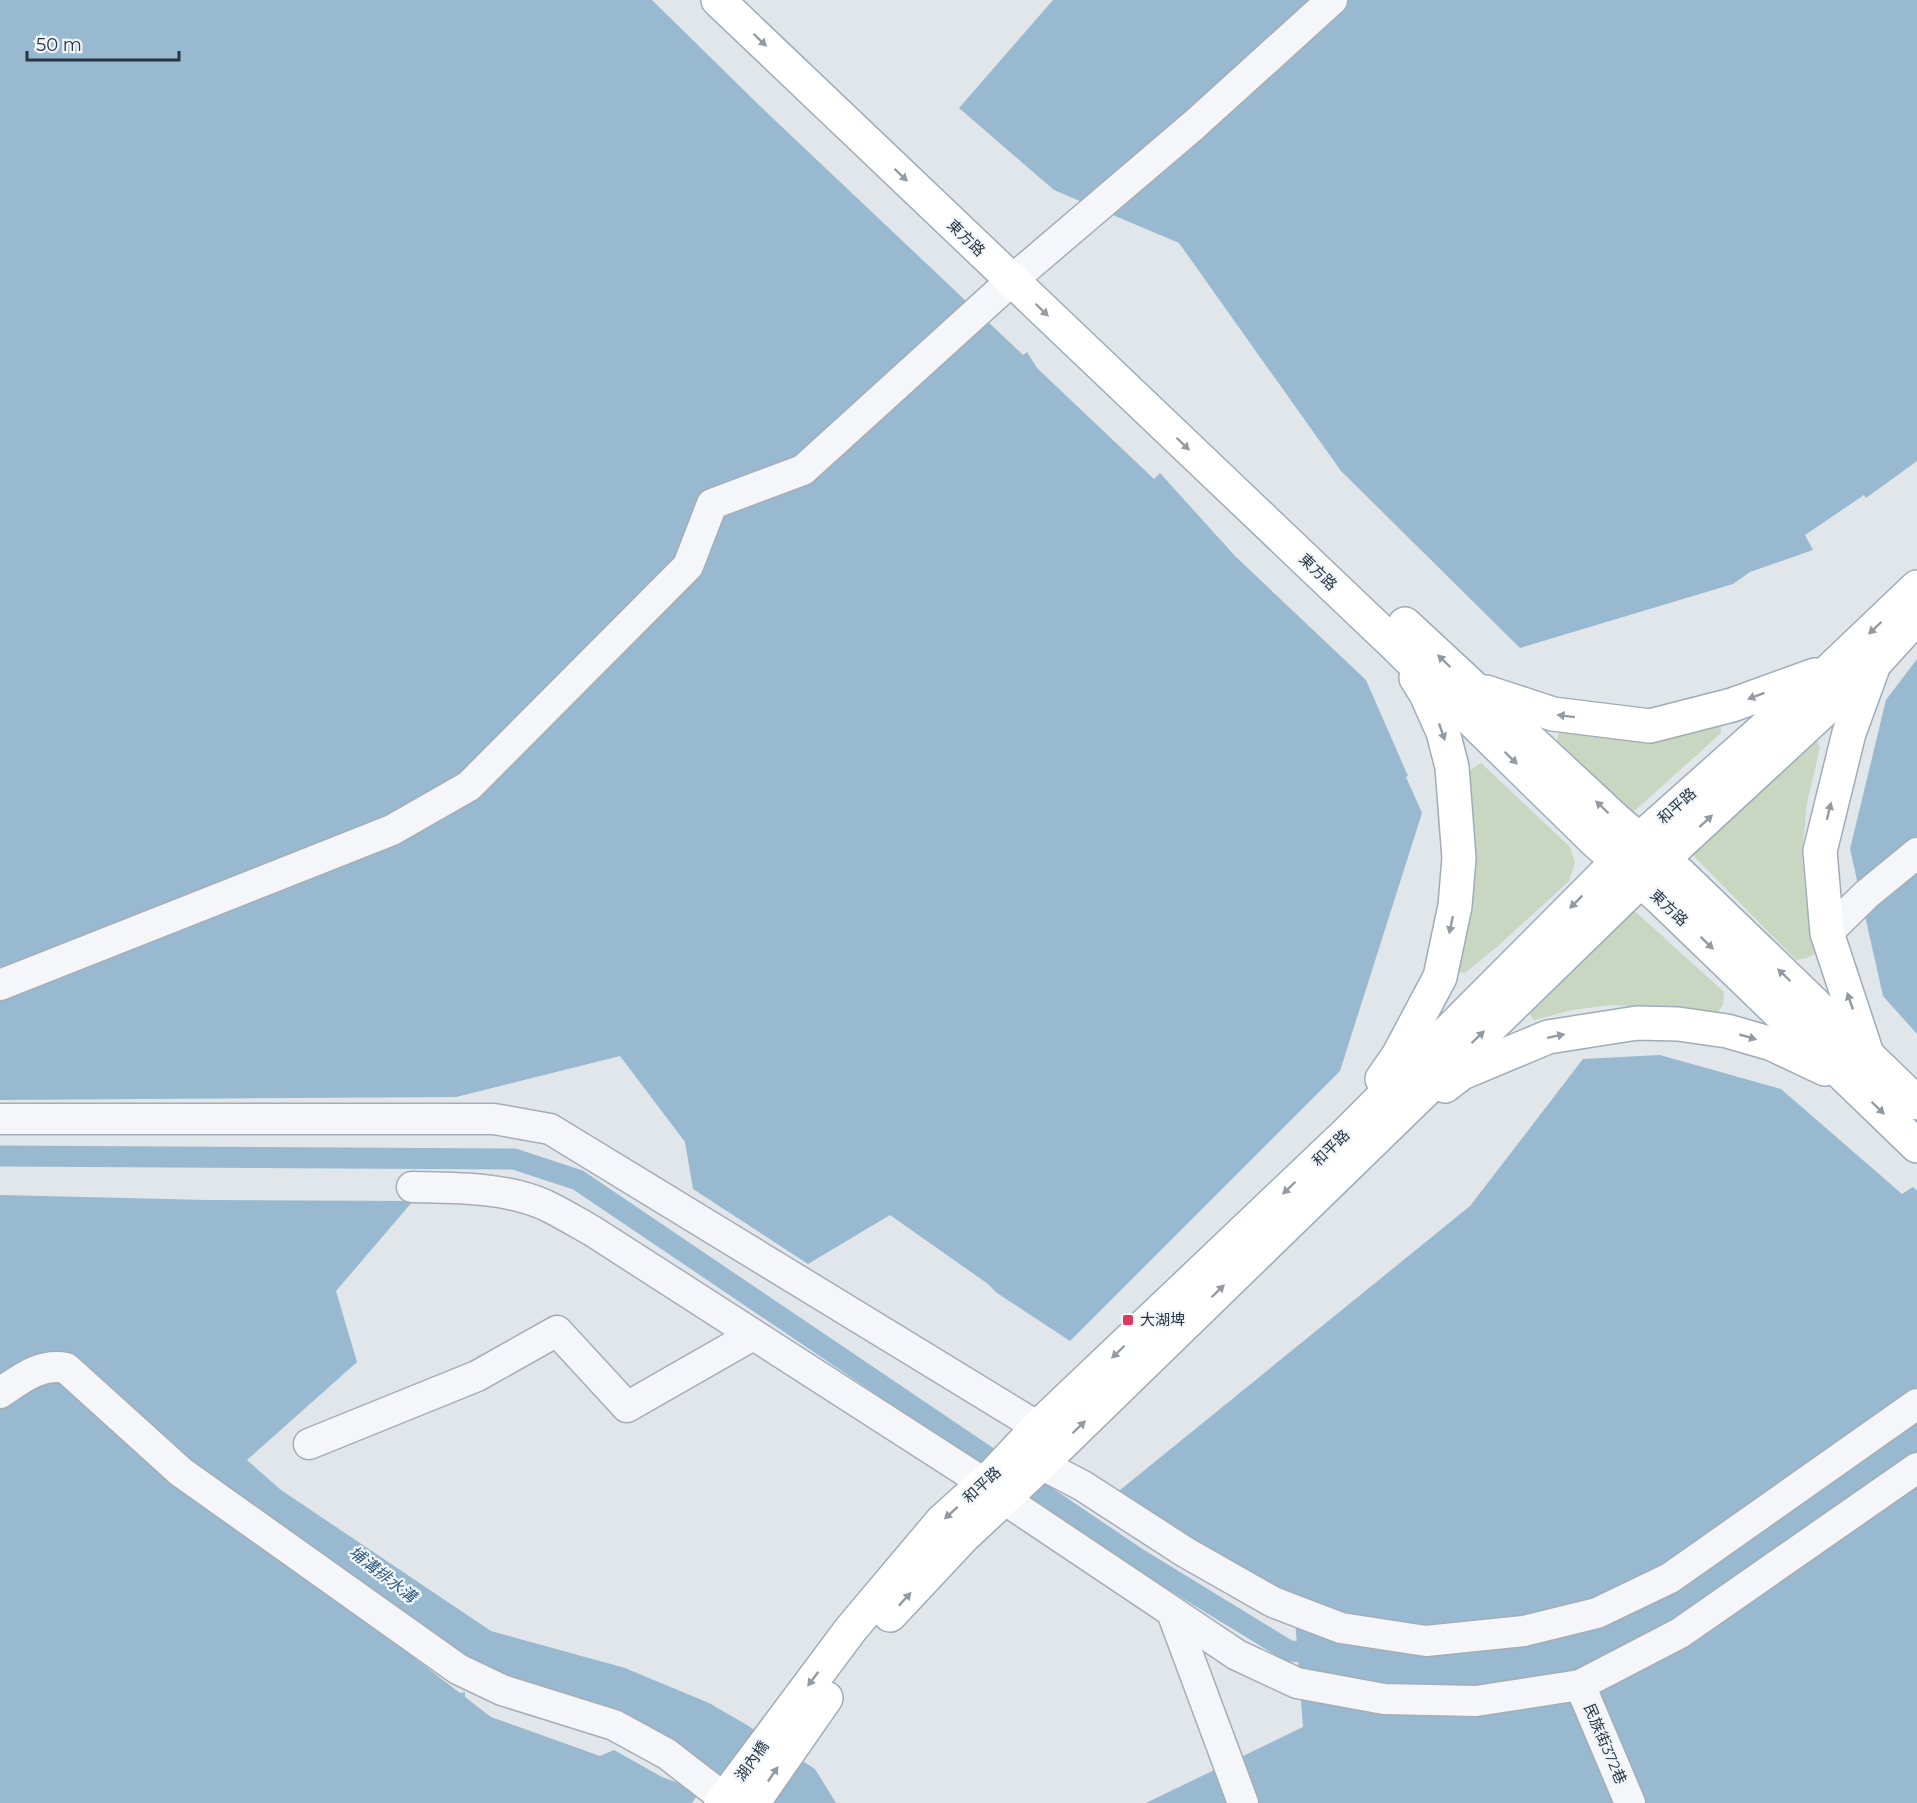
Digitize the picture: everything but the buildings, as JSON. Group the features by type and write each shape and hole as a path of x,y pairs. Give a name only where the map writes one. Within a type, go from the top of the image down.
{"main road":[{"name":"東方路","path":"718,0 1521,730 1640,861 1659,897 1862,1071 1917,1103"},
{"name":"東方路","path":"750,0 1019,273 1394,644 1640,861"},
{"name":"和平路","path":"782,1739 868,1639 964,1536 998,1487 1640,861 1831,669 1917,587"},
{"name":"和平路","path":"1640,861 1875,663 1917,617"},
{"path":"1354,1141 1440,977 1455,906 1458,858 1452,767 1443,732 1426,694 1394,644"},
{"path":"1354,1141 1461,1073 1548,1037 1637,1023 1678,1024 1727,1031 1772,1044 1814,1063 1862,1071 1827,933 1820,851 1849,733 1875,663"},
{"path":"1473,688 1553,714 1650,726 1732,705 1831,669"},
{"name":"東方路","path":"1862,1071 1917,1146"},
{"name":"湖內橋","path":"733,1798 782,1739"}],"lane":[{"path":"0,985 392,830 469,786 687,566 712,504 803,470 1019,273 1194,125 1332,0"},
{"path":"1827,933 1868,894 1917,853"},
{"path":"0,1119 494,1119 550,1129 1185,1552 1273,1602 1341,1628 1426,1641 1524,1631 1597,1613 1608,1608 1670,1578 1917,1404"},
{"path":"412,1186 475,1188 503,1192 544,1205 594,1232 753,1335 998,1487 1172,1612 1237,1655 1297,1683 1384,1699 1476,1701 1580,1685 1680,1633 1917,1468"},
{"path":"309,1444 477,1376 557,1331 627,1407 753,1335"},
{"path":"0,1393 43,1368 53,1365 66,1368 181,1472 458,1669 502,1690 614,1725 667,1754 733,1798"},
{"path":"1172,1612 1243,1803"},
{"name":"民族街372巷","path":"1580,1685 1630,1803"}],"green space":[{"path":"1720,718 1721,733 1630,815 1556,746 1559,731 1640,734"},
{"path":"1814,734 1820,748 1807,803 1802,856 1807,908 1818,952 1807,958 1796,960 1688,850"},
{"path":"1481,763 1570,847 1575,863 1569,881 1465,973 1454,971 1468,772"},
{"path":"1628,905 1724,992 1723,1005 1718,1012 1706,1015 1657,1008 1611,1005 1572,1010 1534,1020 1524,1007"}],"water":[{"path":"0,0 652,0 761,107 1023,355 1027,352 1037,368 1154,479 1160,473 1235,556 1366,680 1422,813 1340,1071 1070,1341 997,1293 988,1284 890,1215 808,1264 693,1189 685,1142 620,1056 456,1097 0,1100"},
{"path":"1053,0 1917,0 1917,461 1866,498 1864,495 1805,535 1813,550 1750,572 1733,584 1520,648 1341,471 1179,243 1054,190 959,108"},
{"path":"1917,659 1917,1034 1883,996 1850,849 1886,700"},
{"path":"1660,1055 1781,1089 1902,1194 1913,1187 1917,1191 1917,1803 1146,1803 1303,1727 1294,1605 1114,1495 1470,1206 1583,1059"},
{"name":"埔溝排水溝","path":"0,1195 208,1200 413,1201 336,1291 357,1362 247,1460 281,1490 491,1631 625,1668 709,1703 815,1769 836,1803 753,1803 474,1673 204,1497 460,1693 465,1692 465,1697 491,1717 600,1756 614,1750 662,1777 700,1791 692,1803 0,1803"}],"waterway":[{"path":"0,1156 514,1159 578,1180 1137,1558 1289,1651 1324,1653"}],"place":[{"name":"大湖埤","path":"1128,1320"}]}
